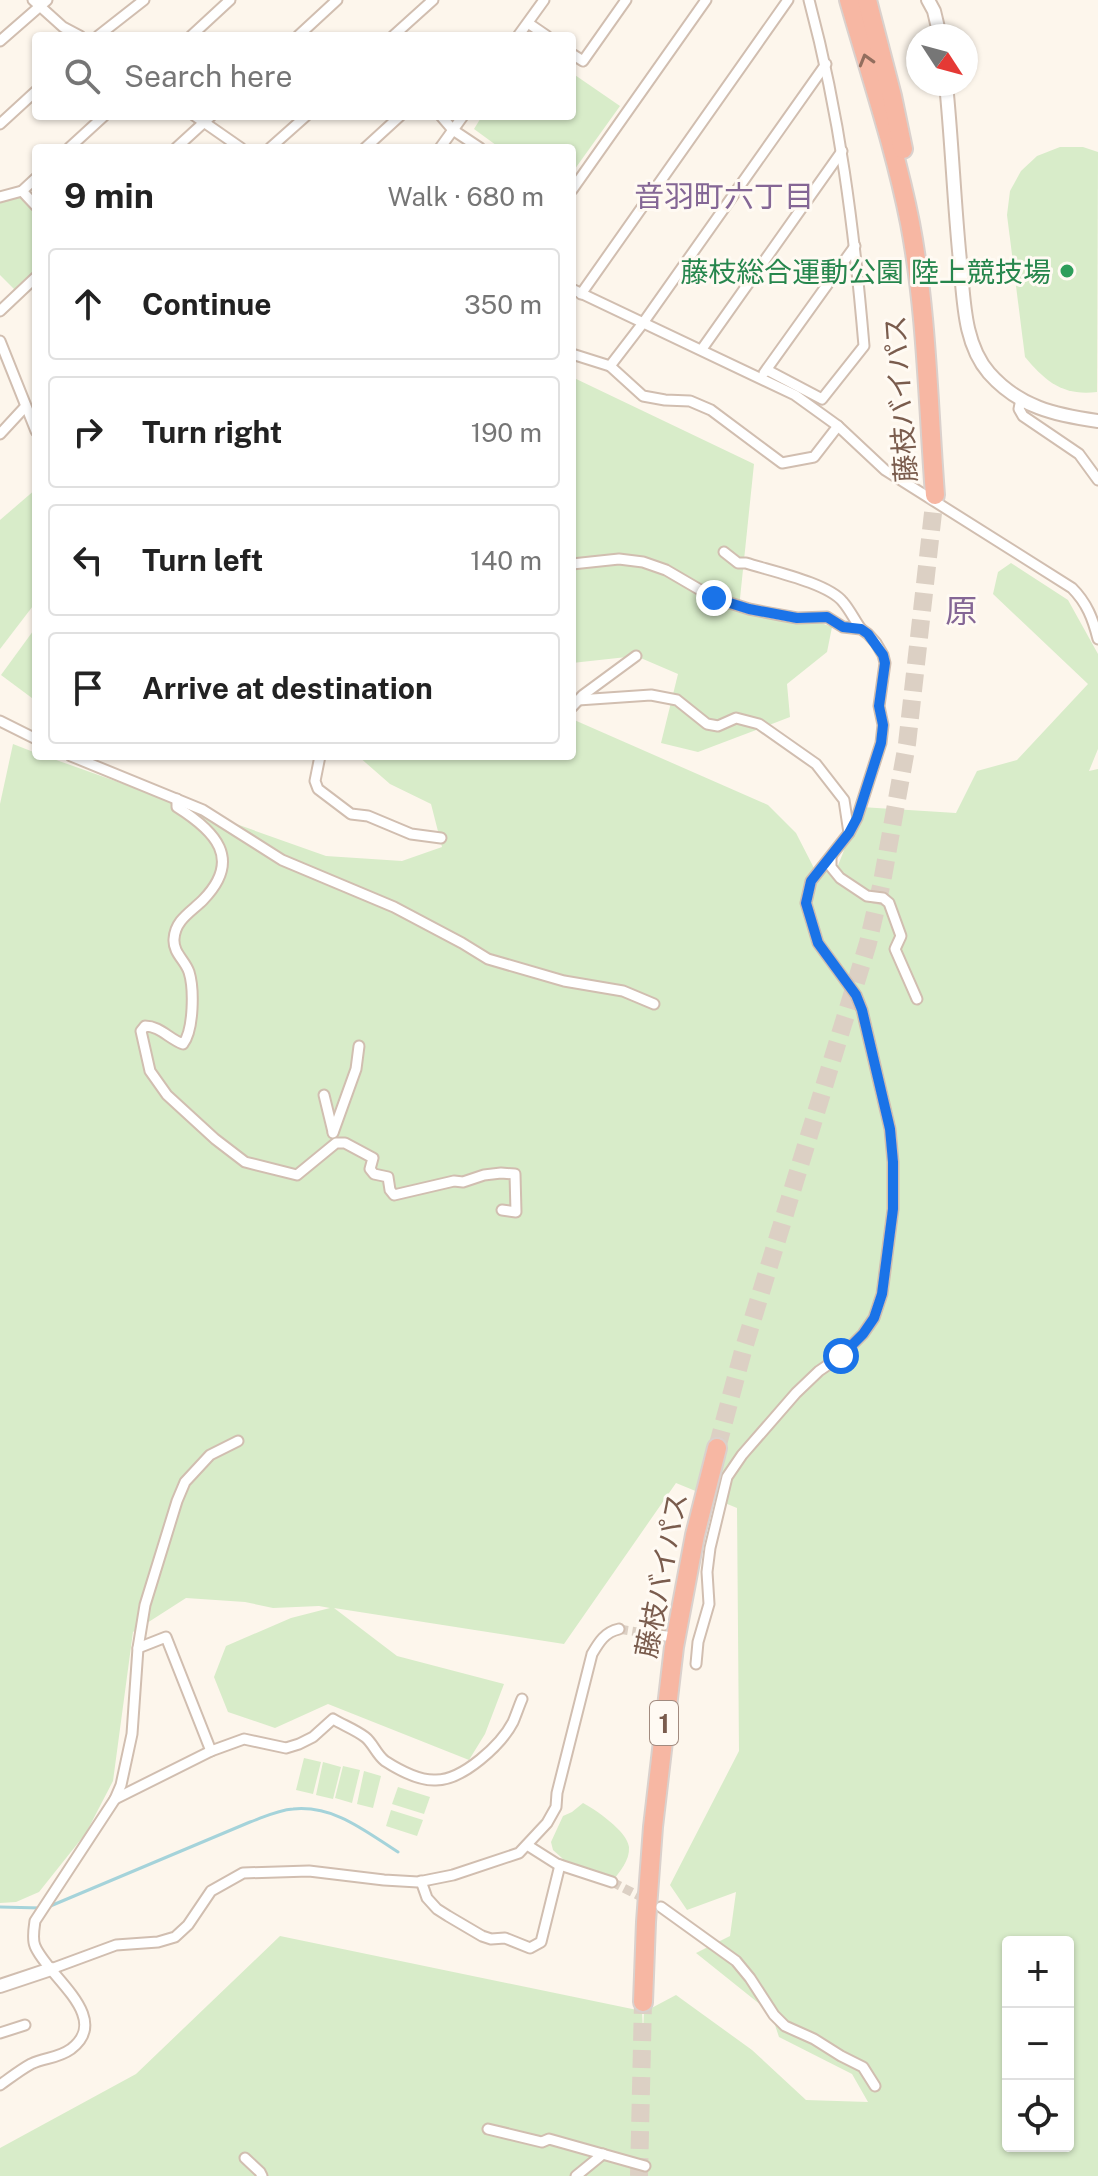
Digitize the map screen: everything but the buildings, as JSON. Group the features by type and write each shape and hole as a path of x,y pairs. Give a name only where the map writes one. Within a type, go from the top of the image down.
{"highway":[{"name":"藤枝バイパス","path":"849,0 902,184 910,224 924,324 935,495 932,364 924,264 892,96 867,0"},
{"name":"藤枝バイパス","path":"643,2002 653,1827 674,1647 695,1535 717,1448"}],"street":[{"path":"103,32 144,0"},
{"path":"195,32 229,0"},
{"path":"302,32 337,0"},
{"path":"397,32 433,0"},
{"path":"521,32 544,0"},
{"path":"576,57 583,61 626,0"},
{"path":"576,184 706,0"},
{"path":"788,0 577,292 822,399 864,346 842,151 826,64 809,0"},
{"path":"928,0 937,24"},
{"path":"0,41 40,2 63,27 72,32"},
{"path":"528,23 541,32"},
{"path":"610,366 826,64"},
{"path":"0,124 32,95"},
{"path":"947,96 954,202 967,321 973,344 987,371 1004,388 1035,408 1098,421"},
{"path":"73,144 100,120"},
{"path":"180,144 202,120"},
{"path":"206,120 236,144"},
{"path":"274,144 302,120"},
{"path":"369,144 396,120"},
{"path":"444,120 474,144"},
{"path":"443,144 460,120"},
{"path":"702,349 842,151"},
{"path":"0,197 22,191 32,182"},
{"path":"22,191 32,202"},
{"path":"763,375 855,246"},
{"path":"0,311 32,281"},
{"path":"0,341 4,368 32,422"},
{"path":"576,355 610,366 643,396 690,401 711,410 782,463 814,457 838,426"},
{"path":"763,375 838,426 885,470 1072,588 1083,599 1098,639"},
{"path":"1021,399 1019,409 1023,416 1079,454 1098,480"},
{"path":"0,434 25,407"},
{"path":"696,1664 693,1641 709,1604 707,1572 710,1548 727,1477 796,1393 841,1356 874,1318 882,1294 893,1209 890,1129 862,1010 856,995 818,943 806,903 811,881 849,833 866,792 881,743 883,725 879,706 885,663 883,655 833,593 814,584 738,563 724,552"},
{"path":"576,564 619,559 643,562 666,570 714,598 737,606 797,618 827,617 843,627 861,629"},
{"path":"576,702 636,656"},
{"path":"576,703 659,696 677,700 707,724 718,726 736,718 759,724 816,764 844,800 849,833"},
{"path":"0,721 32,737"},
{"path":"81,760 216,817 282,860 394,907 488,959 564,981 623,991 654,1004"},
{"path":"319,760 315,781 318,789 351,814 368,816 411,834 441,838"},
{"path":"177,799 177,807 210,831 223,856 221,870 211,890 182,918 174,940 176,951 188,968 191,983 192,1011 187,1039 183,1044 156,1028 145,1026 141,1031 150,1071 167,1095 245,1162 297,1175 335,1138 356,1069 359,1046"},
{"path":"831,857 831,867 840,878 867,896 883,898 889,903 901,936 895,949 917,999"},
{"path":"324,1095 335,1138 373,1158 370,1169 374,1174 388,1177 394,1195 484,1175 515,1174 516,1212 502,1210"},
{"path":"0,2085 34,2063 57,2057 74,2047 83,2036 83,2011 34,1944 35,1921 115,1799 121,1785 132,1734 138,1648 145,1605 185,1482 210,1455 238,1441"},
{"path":"0,1986 116,1945 158,1942 175,1937 188,1925 211,1891 243,1873 309,1871 421,1881 453,1875 519,1853 547,1823 556,1807 592,1654 602,1638 619,1629"},
{"path":"650,1634 666,1636"},
{"path":"138,1648 166,1637 211,1751"},
{"path":"115,1799 211,1751 244,1739 286,1748 313,1737 333,1719 369,1739 372,1748 384,1760 418,1778 448,1779 467,1770 491,1749 512,1724 522,1699"},
{"path":"527,1845 560,1865 612,1882"},
{"path":"421,1881 427,1898 448,1916 482,1936 505,1938 530,1948 541,1942 560,1865"},
{"path":"661,1907 736,1961 785,2026 863,2067 875,2086"},
{"path":"0,2033 25,2025"},
{"path":"488,2129 542,2142 549,2139 645,2166"},
{"path":"576,2176 603,2154"},
{"path":"245,2158 262,2176"}],"green space":[{"path":"576,76 620,106 576,167 576,144 495,144 474,129 480,120 576,120"},
{"path":"1060,147 1083,147 1098,152 1097,392 1074,392 1056,385 1040,374 1025,357 1007,215 1010,191 1021,171 1037,156"},
{"path":"20,194 32,208 32,277 16,291 0,275 0,201"},
{"path":"576,379 754,464 739,608 813,620 832,627 827,652 787,684 790,717 698,752 661,743 678,674 636,656 576,663"},
{"path":"32,492 32,607 0,649 0,520"},
{"path":"1011,563 1068,600 1098,654 1098,749 1089,771 1098,769 1098,2176 0,2176 0,2148 136,2074 280,1936 642,2011 643,2032 644,2012 676,1995 752,2050 806,2100 868,2102 852,2074 779,2037 771,2013 696,1953 730,1936 736,1892 687,1910 670,1885 739,1751 737,1508 676,1483 564,1644 334,1608 397,1656 504,1684 485,1734 469,1760 328,1704 275,1728 228,1712 214,1677 226,1646 291,1618 330,1608 273,1608 245,1602 186,1598 133,1632 113,1781 86,1833 39,1892 16,1902 0,1903 0,804 13,744 32,751 32,760 56,760 326,856 402,861 442,847 431,804 390,784 363,760 576,760 576,721 768,805 796,833 817,874 837,868 861,807 956,813 977,771 1017,760 1088,684 993,594 998,572"},
{"path":"32,632 32,698 1,675"},
{"path":"304,1758 321,1762 313,1794 296,1790"},
{"path":"323,1762 341,1767 333,1799 316,1795"},
{"path":"343,1766 360,1770 352,1803 335,1798"},
{"path":"364,1771 381,1776 373,1808 357,1804"},
{"path":"398,1787 430,1797 424,1814 392,1804"},
{"path":"583,1803 610,1822 627,1841 628,1857 612,1882 595,1882 566,1867 553,1850 551,1842 563,1816"},
{"path":"391,1810 423,1820 417,1836 386,1826"}],"waterway":[{"path":"48,1907 250,1822 287,1810 308,1809 336,1815 398,1852"},
{"path":"0,1907 41,1908"}],"tunnel":[{"path":"717,1448 743,1351 868,943 882,882 907,744 935,495"},
{"path":"619,1629 650,1634"},
{"path":"612,1882 647,1900"},
{"path":"639,2176 643,2002"}],"place":[{"name":"藤枝総合運動公園 陸上競技場","path":"1067,271"}],"district":[{"name":"音羽町六丁目","path":"724,196"},
{"name":"原","path":"961,610"}],"route":[{"path":"714,598 749,609 797,618 827,617 843,627 861,629 876,643 885,663 879,706 883,725 881,743 857,818 811,881 806,903 818,943 856,995 862,1010 890,1129 893,1162 893,1209 882,1294 874,1318 841,1356"}]}
